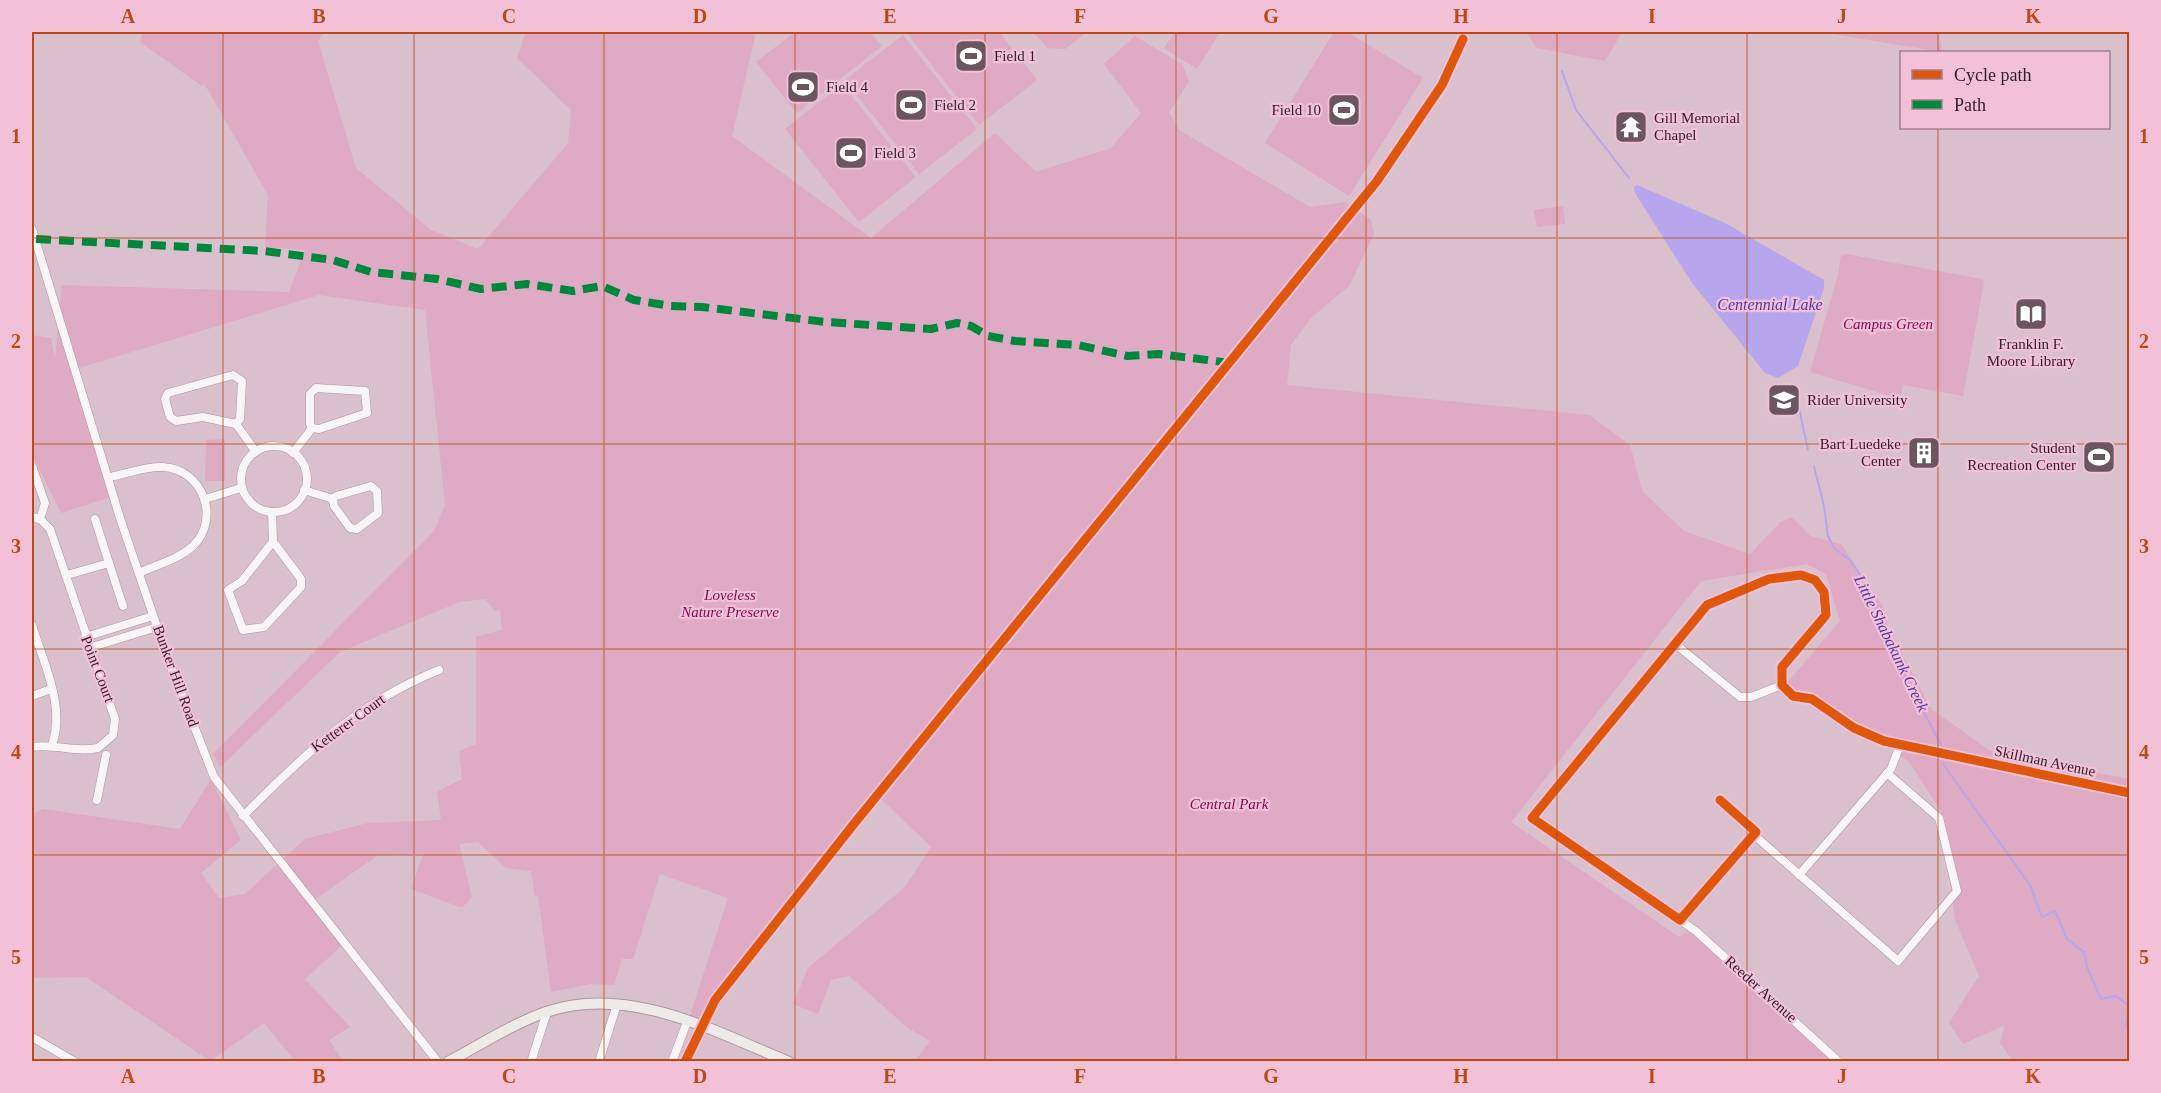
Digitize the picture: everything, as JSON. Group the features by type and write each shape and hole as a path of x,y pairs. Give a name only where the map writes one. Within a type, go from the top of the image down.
{"street":[{"name":"Bunker Hill Road","path":"32,229 138,573 214,777 438,1062"},
{"path":"236,424 240,419 242,381 237,375 166,396 173,420 203,417 236,424 256,452"},
{"path":"312,390 361,390 367,395 368,409 365,416 319,429 312,428 309,424 312,390"},
{"path":"293,453 312,428"},
{"path":"276,447 293,453 306,472 304,490 289,508 272,512 251,503 242,488 244,465 256,452 276,447"},
{"name":"Point Court","path":"32,466 45,503 36,518 50,529 67,574 85,637 113,710 112,735 104,745 91,750 52,745 32,747"},
{"path":"109,477 155,467 175,469 196,483 205,499 207,509 204,528 194,545 179,555 138,573"},
{"path":"371,486 377,491 378,513 353,529 334,506 333,499 336,496 371,486"},
{"path":"205,499 242,488"},
{"path":"304,490 333,499"},
{"path":"272,512 273,543 301,579 301,587 264,627 243,630 228,590 242,581 273,543"},
{"path":"94,519 123,606"},
{"path":"67,574 109,563"},
{"path":"1793,575 1808,576 1824,592 1826,615 1782,667 1782,685 1751,697 1740,697 1674,643 1704,608 1715,600 1759,586 1769,579 1793,575"},
{"path":"85,637 153,616"},
{"path":"32,625 57,715 52,745"},
{"path":"89,648 157,627"},
{"name":"Reeder Avenue","path":"1674,643 1532,818 1697,932 1839,1062"},
{"name":"Ketterer Court","path":"243,816 306,753 355,714 396,690 439,670"},
{"name":"Skillman Avenue","path":"1782,685 1793,696 1812,699 1854,728 1900,745 2130,794"},
{"path":"32,696 51,689"},
{"path":"1799,875 1887,773 1900,745"},
{"path":"97,800 106,755"},
{"path":"1754,835 1898,961 1957,891 1939,818 1887,773"},
{"path":"1680,920 1756,832 1720,800"},
{"path":"448,1062 523,1021 547,1012 583,1004 616,1004 650,1010 687,1022 772,1058 789,1062"},
{"path":"598,1062 616,1004"},
{"path":"531,1062 547,1012"},
{"path":"672,1062 687,1022"},
{"path":"32,1037 75,1062"}],"green space":[{"path":"143,32 324,32 318,41 356,168 431,230 478,249 568,143 571,110 517,58 526,32 756,32 732,136 871,238 995,133 1036,172 1111,148 1141,113 1104,64 1135,36 1183,65 1189,82 1169,112 1179,130 1310,207 1345,202 1371,220 1374,234 1349,286 1311,318 1291,345 1287,385 1589,415 1630,445 1642,491 1684,531 1750,554 1781,522 1792,517 1810,536 1841,544 1885,610 1888,627 1931,709 1989,750 2004,755 2129,779 2129,1061 2013,1061 2000,1043 2005,1025 1963,1044 1949,1023 1979,976 1955,920 1941,811 1909,762 1883,742 1782,689 1840,621 1826,574 1807,564 1701,581 1511,822 1679,937 1689,930 1831,1061 915,1061 930,1041 908,1028 849,976 831,980 818,1014 793,1004 808,968 905,887 931,847 873,791 792,892 703,1032 687,1025 728,898 660,874 633,959 622,959 614,985 590,984 551,992 538,896 535,896 531,871 506,868 478,842 459,844 472,897 462,908 411,889 423,854 377,856 311,902 346,942 305,979 350,1027 329,1040 343,1061 295,1061 264,1023 210,1061 86,977 34,978 32,970 32,814 43,809 180,829 211,779 241,840 201,873 219,898 245,894 305,839 368,823 441,820 437,792 462,779 459,751 476,744 476,637 502,630 500,610 495,611 485,599 459,602 340,652 220,767 213,754 434,531 445,505 425,310 319,295 79,368 91,425 114,496 61,513 32,454 32,335 51,338 55,360 62,285 289,292 305,250 265,247 268,195 204,83 202,86 140,42"},
{"name":"Field 4","path":"795,32 870,32 882,46 797,113 756,62"},
{"name":"Field 1","path":"906,32 999,32 1037,80 979,125"},
{"path":"1033,32 1087,32 1065,49 1048,48"},
{"path":"1175,32 1220,32 1197,69 1164,48"},
{"name":"Field 10","path":"1334,32 1347,32 1423,78 1349,196 1265,143"},
{"path":"1526,32 1622,32 1605,61 1537,48"},
{"path":"1821,32 1925,32 1939,35 1942,51"},
{"name":"Field 2","path":"903,35 977,129 919,174 845,80"},
{"name":"Field 3","path":"842,84 916,177 859,222 785,129"},
{"path":"1563,206 1565,224 1537,227 1534,210"},
{"name":"Campus Green","path":"1846,254 1982,279 1984,282 1963,396 1903,385 1900,399 1810,372 1838,275 1841,255"},
{"path":"225,439 225,481 205,481 206,440"}],"water":[{"name":"Centennial Lake","path":"1637,185 1725,223 1824,280 1824,288 1798,366 1778,378 1765,373 1692,283 1635,193 1634,187"}],"waterway":[{"path":"1562,71 1576,110 1629,178"},
{"path":"1794,385 1808,450"},
{"name":"Little Shabakunk Creek","path":"1814,466 1824,506 1828,536 1834,548 1850,560 1866,583 1889,645 1941,745"},
{"name":"Little Shabakunk Creek","path":"1943,764 2030,885 2042,917 2055,911 2067,939 2084,952 2088,970 2101,999 2116,996 2129,1006 2126,1025 2130,1030"}],"marked path":[{"path":"36,239 264,251 333,260 371,272 437,279 481,289 527,284 573,291 602,286 634,300 671,306 702,307 826,322 931,329 957,323 971,326 988,336 1015,341 1078,345 1127,356 1159,354 1231,363"}],"cycle path":[{"path":"685,1062 715,1000 853,825 1377,181 1442,85 1463,39"},
{"path":"1720,800 1756,832 1680,920 1532,818 1707,605 1769,579 1801,575 1815,580 1824,592 1826,615 1782,667 1782,685 1793,696 1812,699 1854,728 1884,741 2130,793"}],"place":[{"name":"Field 1","path":"971,56"},
{"name":"Field 4","path":"803,87"},
{"name":"Field 2","path":"911,105"},
{"name":"Field 10","path":"1344,110"},
{"name":"Gill Memorial Chapel","path":"1631,127"},
{"name":"Field 3","path":"851,153"},
{"name":"Franklin F. Moore Library","path":"2031,314"},
{"name":"Rider University","path":"1784,400"},
{"name":"Bart Luedeke Center","path":"1924,453"},
{"name":"Student Recreation Center","path":"2099,457"}],"park label":[{"name":"Loveless Nature Preserve","path":"730,604"},
{"name":"Central Park","path":"1229,804"}]}
